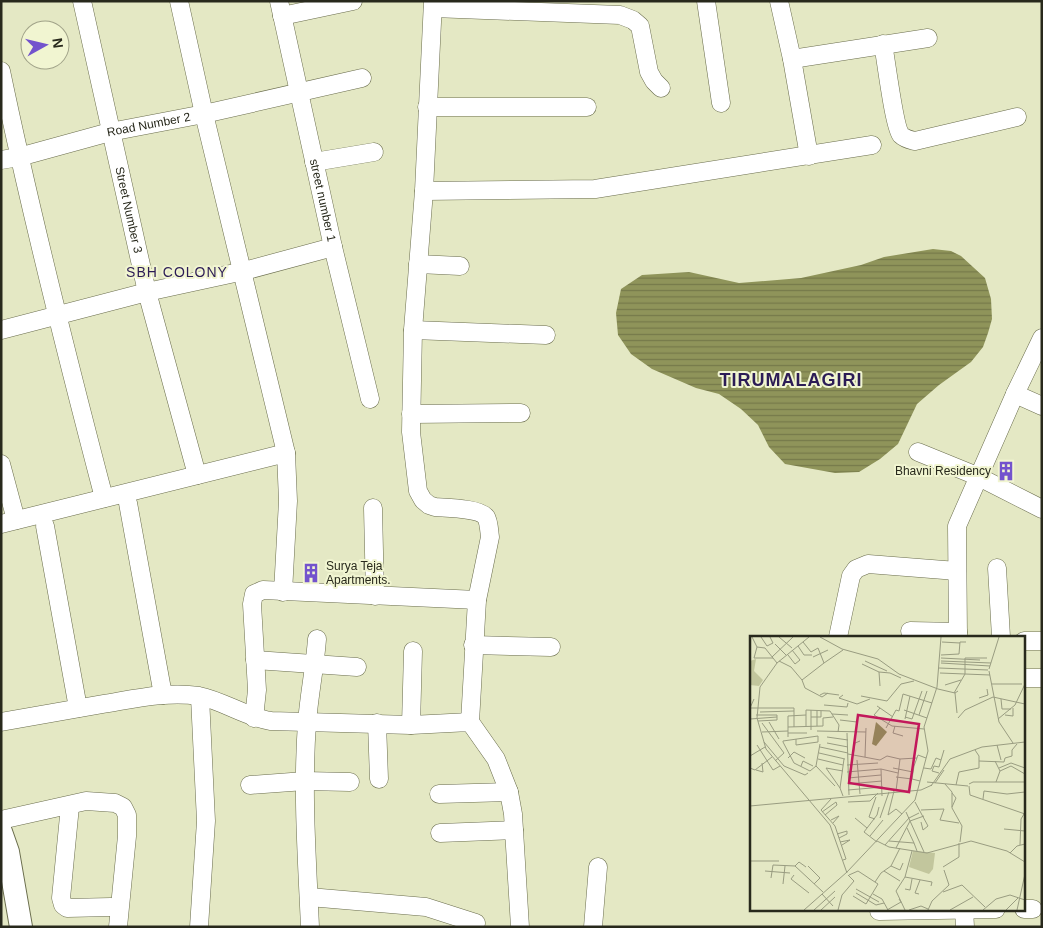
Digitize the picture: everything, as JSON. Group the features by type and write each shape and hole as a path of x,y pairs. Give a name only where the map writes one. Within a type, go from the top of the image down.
{"main road":[{"path":"1,832 8,852 21,927"},
{"path":"1,869 12,927"}],"street":[{"name":"Street Number 3","path":"82,1 110,132 148,292 197,475"},
{"path":"179,1 204,114 244,271 286,453 288,501 283,592"},
{"path":"281,9 353,1"},
{"path":"706,1 721,103"},
{"path":"779,1 792,59 809,156"},
{"path":"520,927 514,830 509,792 496,759 470,722 477,600 490,537 489,527 486,518 480,512 435,507 423,500 418,491 411,432 413,330 424,191 433,4 620,15 633,20 640,26 649,72 661,88"},
{"name":"street number 1","path":"281,9 333,247 370,399"},
{"path":"792,59 928,38"},
{"path":"884,44 896,121 900,134 908,139 916,141 1017,117"},
{"path":"1,71 56,317 104,498"},
{"name":"Road Number 2","path":"1,160 19,157 110,132 204,114 362,78"},
{"path":"427,108 587,107"},
{"path":"424,191 595,189 872,145"},
{"path":"314,162 374,152"},
{"path":"1,330 148,292 244,271 333,247"},
{"path":"418,264 460,266"},
{"path":"413,330 546,335"},
{"path":"910,631 958,634 956,526 977,476 1042,338"},
{"path":"1015,394 1042,406"},
{"path":"411,414 522,412"},
{"path":"918,452 977,476 1042,509"},
{"path":"1,464 8,522 286,453"},
{"path":"128,503 164,695"},
{"path":"373,508 375,596"},
{"path":"45,526 78,708"},
{"path":"838,636 851,576 856,569 868,564 957,571"},
{"path":"997,568 1001,636"},
{"path":"254,718 257,690 252,604 254,594 263,590 477,600"},
{"path":"310,927 305,781 307,722 317,639"},
{"path":"1026,641 1042,641"},
{"path":"473,645 551,647"},
{"path":"412,725 413,651"},
{"path":"255,660 357,667"},
{"path":"1026,678 1042,678"},
{"path":"1,722 164,695 200,697 220,702 254,718 271,721 412,725 470,722"},
{"path":"199,927 206,821 200,697"},
{"path":"377,723 379,779"},
{"path":"250,785 305,781 350,782"},
{"path":"439,794 509,792"},
{"path":"1,820 86,801 115,803 123,807 127,815 127,836 118,927"},
{"path":"70,806 61,898 63,905 67,908 111,907"},
{"path":"440,833 514,830"},
{"path":"593,927 598,867"},
{"path":"309,897 426,906 476,923"},
{"path":"879,911 922,910"},
{"path":"964,910 965,927"}],"shaded area":[{"path":"933,249 951,251 961,256 985,278 991,299 992,319 988,333 983,347 971,362 917,404 898,444 880,459 859,472 835,473 785,464 769,447 758,425 741,409 719,394 696,388 652,369 631,354 618,335 616,313 621,289 642,275 689,272 739,283 801,278 861,265 884,257"}],"place":[{"name":"Bhavni Residency","path":"1006,471"},
{"name":"Surya Teja Apartments.","path":"311,573"}],"district":[{"name":"SBH COLONY","path":"177,272"},
{"name":"TIRUMALAGIRI","path":"791,380"}]}
